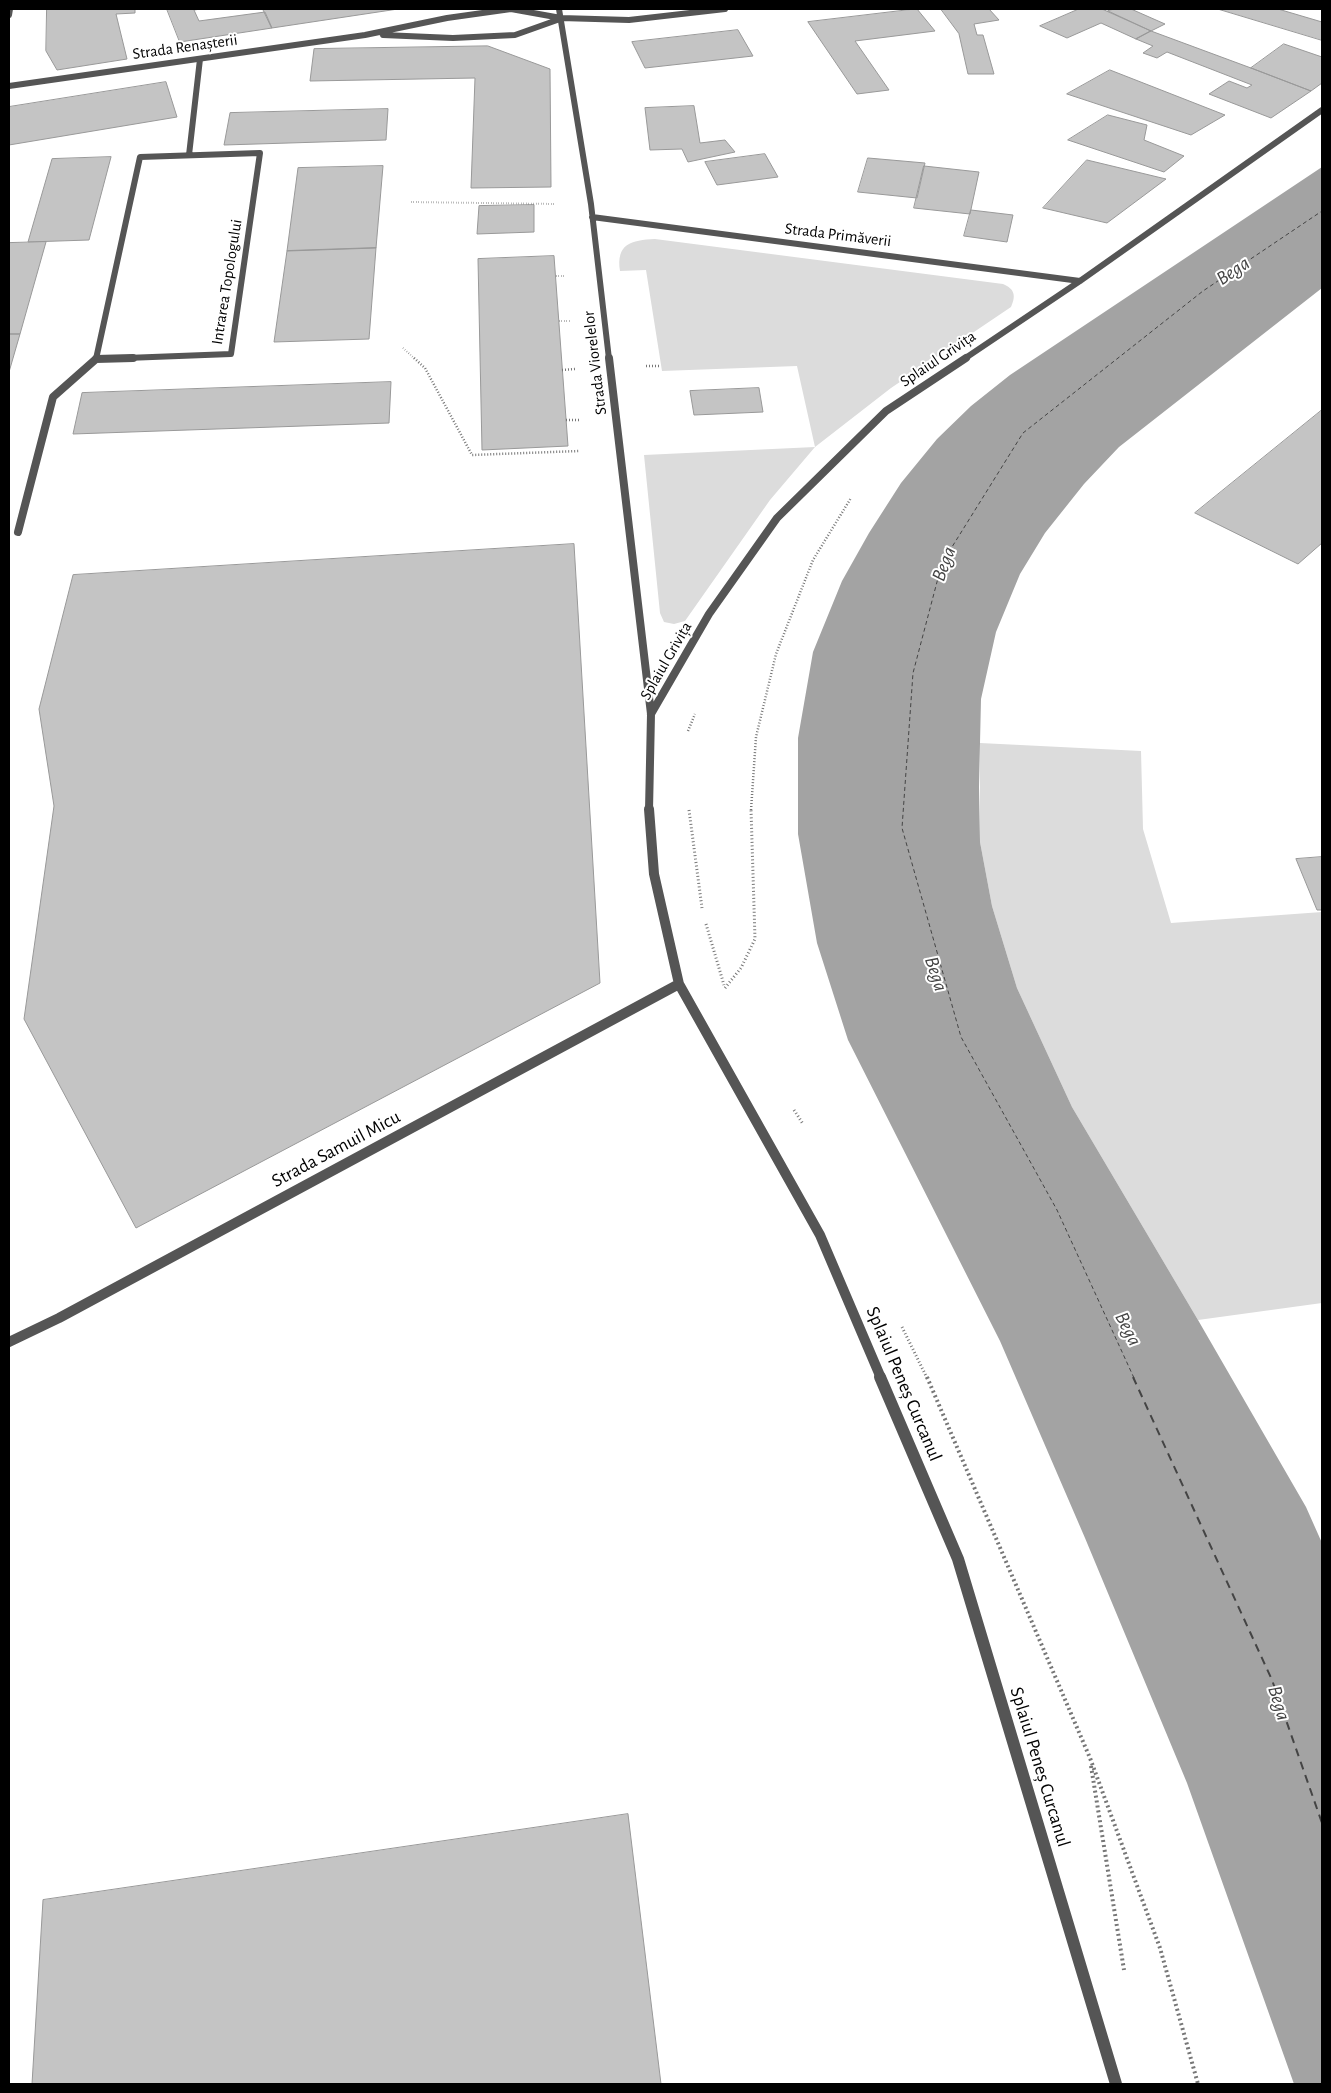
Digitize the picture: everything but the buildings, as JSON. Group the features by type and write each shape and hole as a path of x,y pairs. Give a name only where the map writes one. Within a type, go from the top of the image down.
{"street":[{"path":"9,15 10,9"},
{"name":"Strada Renașterii","path":"9,86 365,34 447,18 511,9 561,18"},
{"name":"Strada Viorelelor","path":"558,9 591,204 651,714"},
{"path":"561,18 629,20 725,9"},
{"name":"Strada Renașterii","path":"365,34 453,38 515,35 561,18"},
{"path":"189,155 200,59"},
{"name":"Splaiul Grivița","path":"651,714 709,614 777,518 886,411 1080,281 1322,110"},
{"name":"Intrarea Topologului","path":"260,153 231,354 96,359 140,157 260,153"},
{"name":"Strada Primăverii","path":"592,217 1080,281"},
{"path":"18,532 53,398 96,359"},
{"name":"Splaiul Peneș Curcanul","path":"651,714 648,816 654,874 679,984 820,1235 958,1559 1116,2084"},
{"name":"Strada Samuil Micu","path":"9,1342 59,1318 679,984"}],"path":[{"path":"411,202 591,204"},
{"path":"559,321 574,321"},
{"path":"403,348 425,368 472,455 579,451"},
{"path":"562,370 577,369"},
{"path":"566,420 582,420"},
{"path":"689,810 703,916 725,988 740,968 756,939 751,815 755,747 776,654 813,560 854,494"},
{"path":"688,732 698,707"},
{"path":"1125,1972 1120,1953 1090,1758 1160,1948 1198,2084"}],"shaded area":[{"path":"655,239 1003,284 1010,288 1014,299 1011,307 891,388 815,447 797,366 662,371 646,270 620,271 619,262 620,255 627,245 632,242"},
{"path":"815,447 770,500 685,621 674,624 664,622 660,613 644,455"},
{"path":"980,743 1141,751 1143,829 1171,923 1322,912 1322,1303 1198,1320 1072,1107 1017,988 992,906 980,842"}],"water":[{"name":"Bega","path":"1322,167 1322,288 1119,447 1084,484 1045,533 1020,574 996,632 981,699 979,787 980,842 992,906 1017,988 1072,1107 1306,1507 1322,1543 1322,2084 1294,2084 1187,1783 1085,1538 1000,1341 848,1040 817,943 798,834 798,738 813,652 842,581 869,533 901,483 937,439 971,406 1010,375"}],"ferry route":[{"path":"1134,1378 1057,1210 961,1037 902,828 913,673 942,563 1023,433 1203,291 1322,211"},
{"path":"1133,1377 1272,1680 1322,1823"}]}
